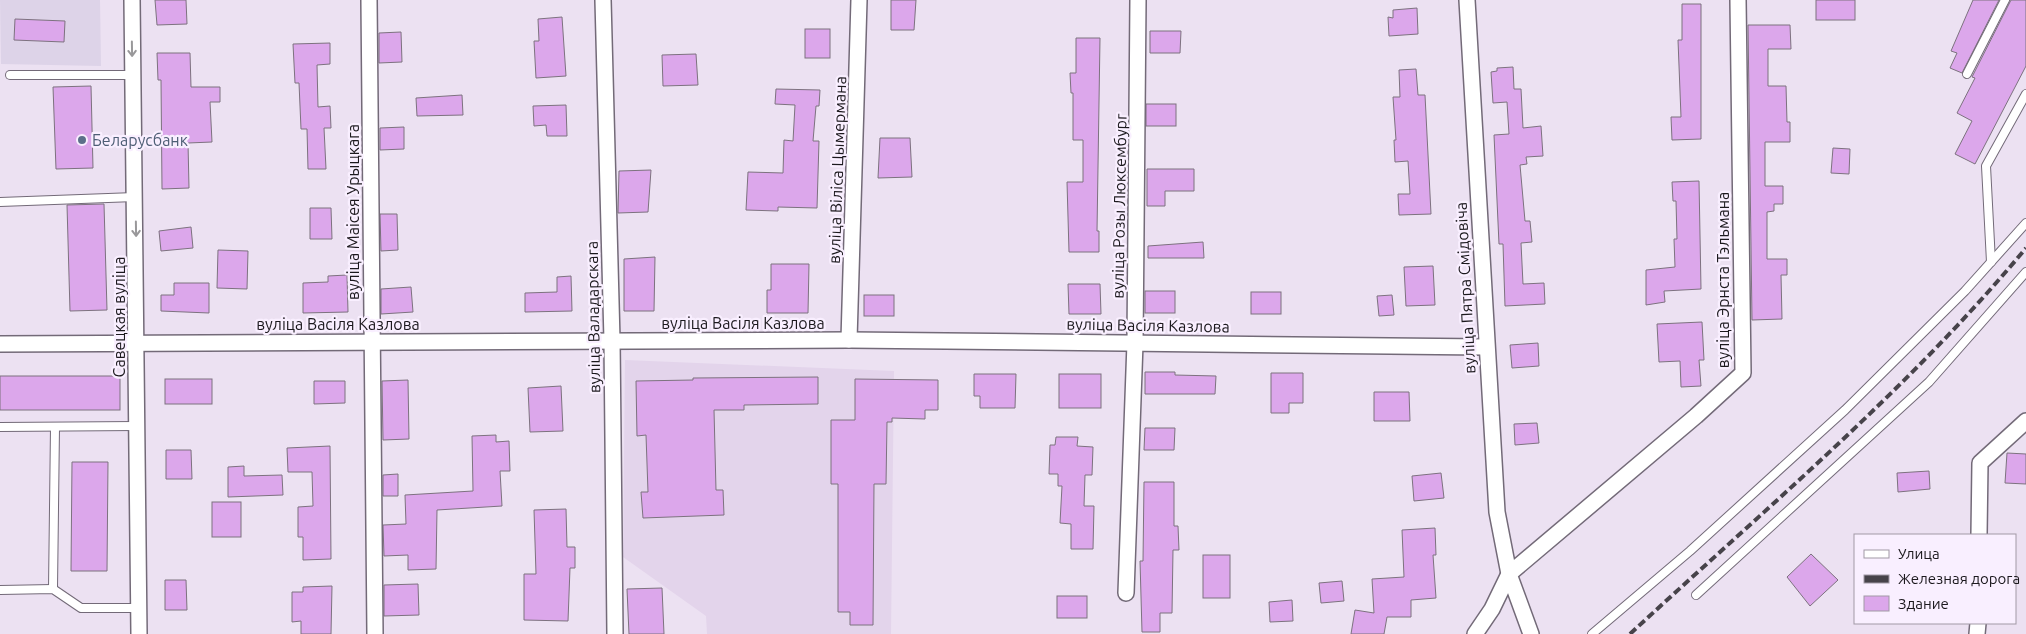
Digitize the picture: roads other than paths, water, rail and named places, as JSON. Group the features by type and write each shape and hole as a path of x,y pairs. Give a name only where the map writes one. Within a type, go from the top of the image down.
{"street":[{"name":"Савецкая вуліца","path":"132,0 136,197 139,634"},
{"name":"вуліца Маісея Урыцкага","path":"369,0 375,634"},
{"name":"вуліца Валадарскага","path":"602,0 612,340 615,634"},
{"name":"вуліца Віліса Цымермана","path":"849,340 859,0"},
{"name":"вуліца Розы Люксембург","path":"1126,593 1135,342 1138,0"},
{"name":"вуліца Пятра Смідовіча","path":"1467,0 1485,348 1496,512 1509,574 1531,634"},
{"name":"вуліца Эрнста Тэльмана","path":"1509,574 1696,416 1743,373 1738,0"},
{"name":"вуліца Васіля Казлова","path":"0,344 849,340 1135,342 1485,348"},
{"path":"1979,534 1980,463 2026,421"},
{"path":"1475,634 1492,609 1509,574"}],"lane":[{"path":"1967,74 2005,0"},
{"path":"10,75 133,75"},
{"path":"1991,262 1986,166 2026,94"},
{"path":"0,202 136,197"},
{"path":"1592,634 1690,552 1845,410 1991,262 2026,223"},
{"path":"1696,595 1929,382 2026,272"},
{"path":"0,427 137,426"},
{"path":"53,589 55,428"},
{"path":"0,590 53,589 82,608 138,608"}],"railway":[{"path":"1630,634 1884,400 1981,300 2026,248"}],"place":[{"name":"Беларусбанк","path":"82,140"}]}
